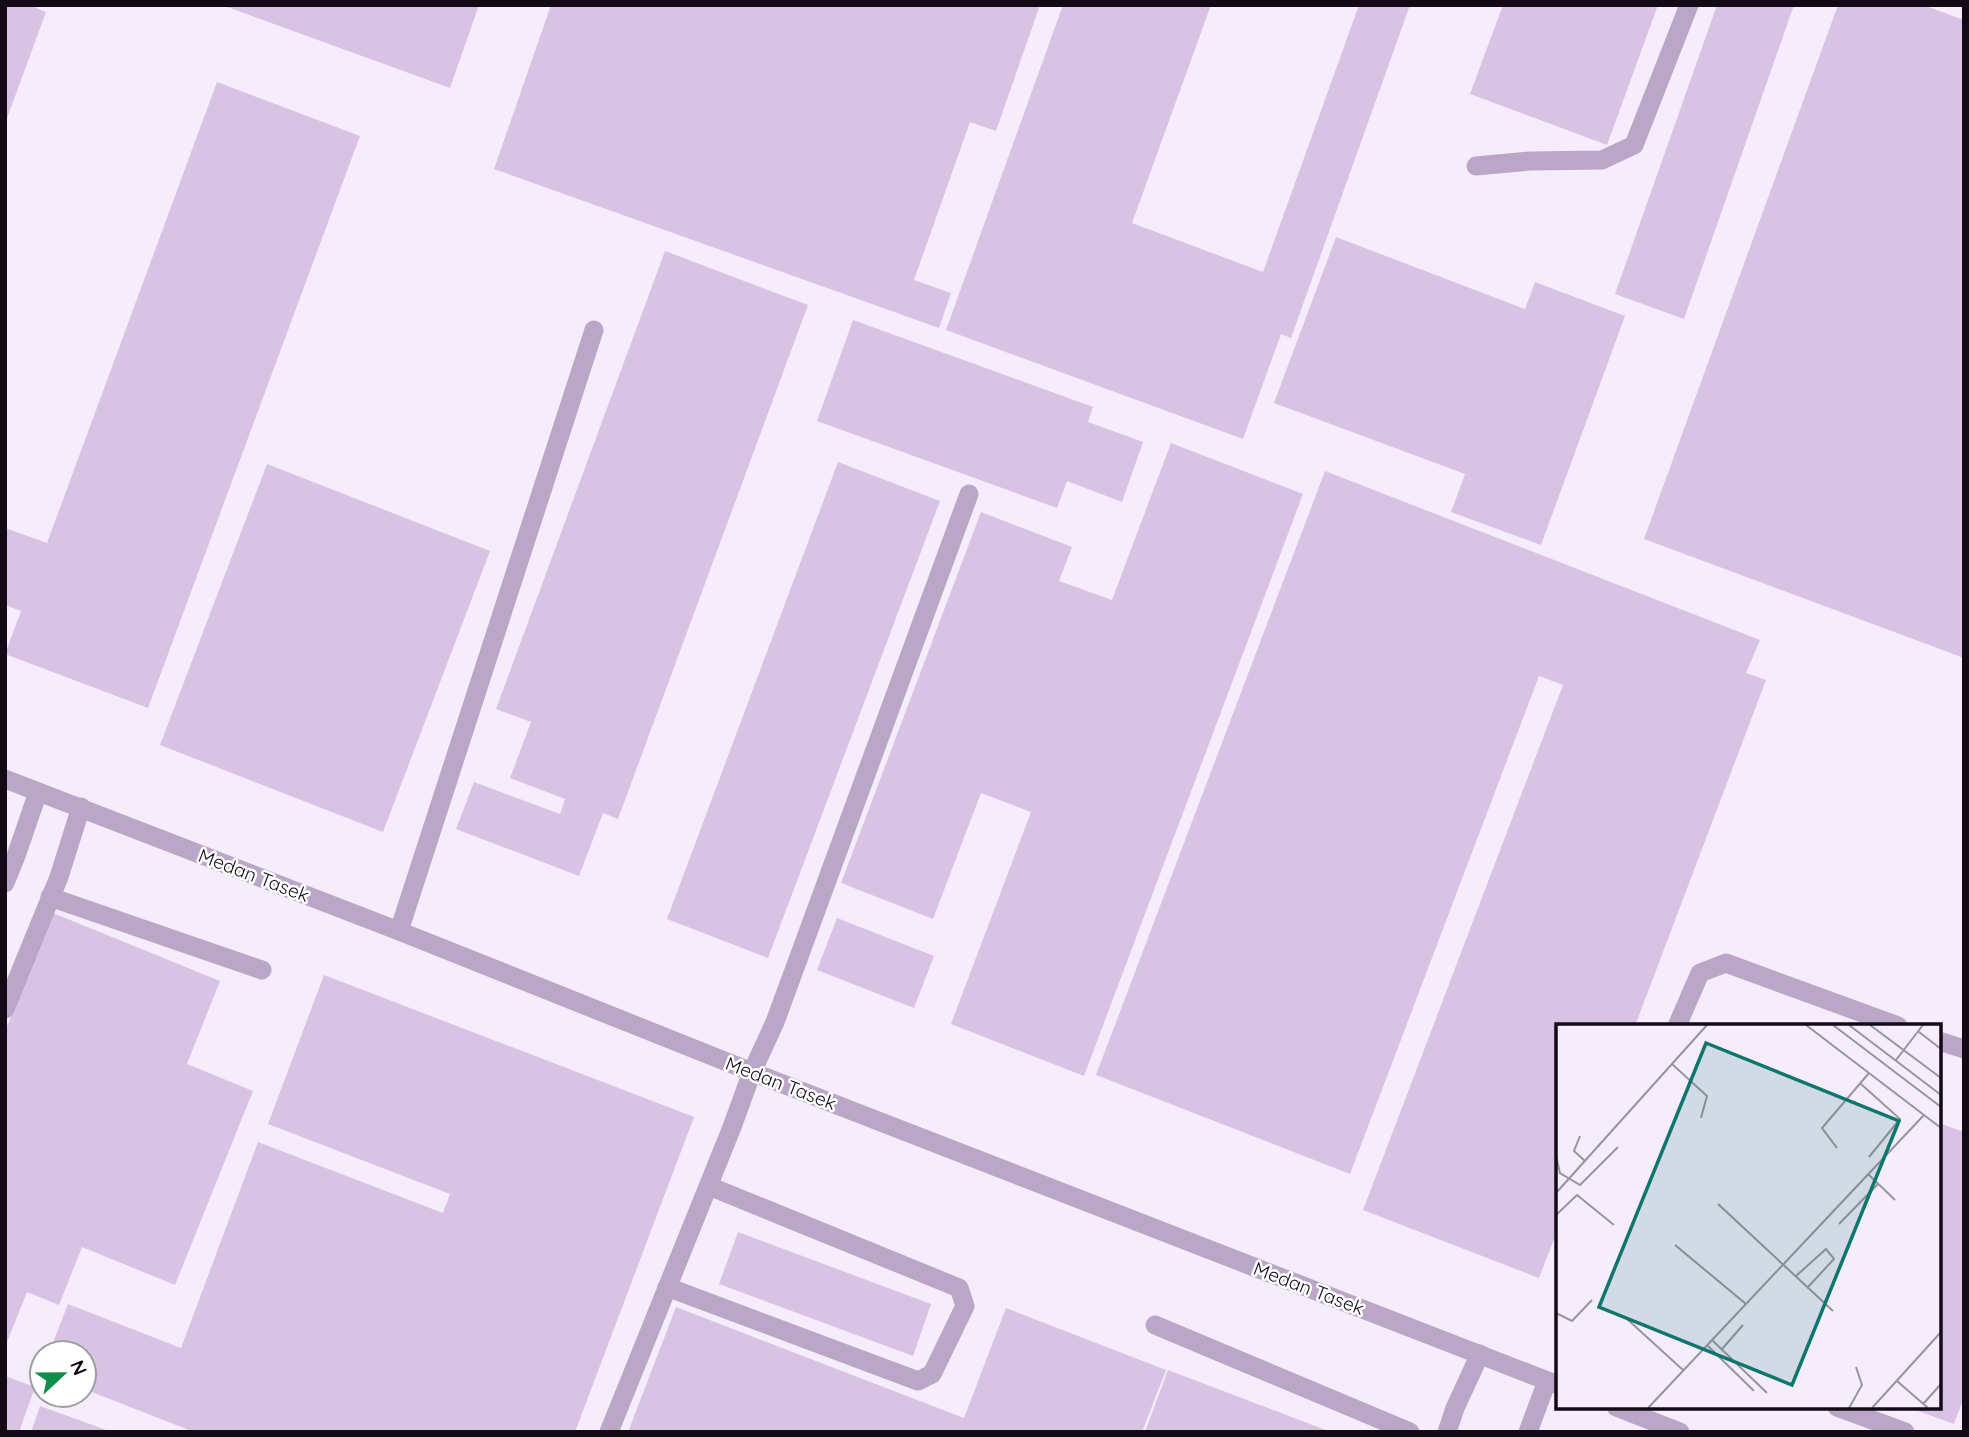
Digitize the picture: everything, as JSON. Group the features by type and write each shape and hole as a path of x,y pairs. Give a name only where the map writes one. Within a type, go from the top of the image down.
{"lane":[{"path":"1476,166 1530,161 1601,160 1634,145 1689,5"},
{"path":"400,931 594,330"},
{"path":"610,1432 752,1072 775,1022 969,494"},
{"name":"Medan Tasek","path":"5,779 1553,1383"},
{"path":"5,883 38,792"},
{"path":"5,1009 59,877 81,807"},
{"path":"50,897 262,970"},
{"path":"1678,1024 1700,973 1726,963 1893,1024"},
{"path":"1941,1042 1964,1049"},
{"path":"667,1287 918,1381 932,1374 965,1306 959,1288 709,1186"},
{"path":"1155,1325 1410,1432"},
{"path":"1447,1432 1480,1354"},
{"path":"1528,1432 1553,1383"},
{"path":"1621,1409 1679,1432"},
{"path":"1842,1409 1905,1432"}],"building":[{"path":"5,5 29,5 46,12 6,121"},
{"path":"222,5 479,5 450,88"},
{"path":"551,5 1040,5 996,131 970,122 914,280 951,293 939,328 494,169"},
{"path":"1063,5 1211,5 1132,223 1263,272 1359,5 1410,5 1291,338 1281,334 1243,439 946,330"},
{"path":"1503,5 1658,5 1607,145 1470,94"},
{"path":"1717,5 1794,5 1684,319 1615,294"},
{"path":"1838,5 1923,5 1964,20 1964,658 1644,539"},
{"path":"217,82 360,136 148,708 5,654 21,611 5,605 5,528 47,543"},
{"path":"1336,237 1525,309 1535,282 1625,316 1541,545 1451,512 1465,474 1274,403"},
{"path":"665,251 808,305 618,819 603,813 579,876 456,829 474,782 560,814 565,799 510,778 531,722 496,709"},
{"path":"853,320 1093,407 1088,422 1143,442 1122,502 1067,481 1057,508 817,421"},
{"path":"1171,443 1303,494 1084,1076 951,1024 1031,812 981,793 933,919 841,883 981,512 1072,547 1059,581 1112,600"},
{"path":"838,462 940,501 768,958 667,919"},
{"path":"267,464 490,551 383,832 160,745"},
{"path":"1325,471 1760,640 1746,673 1766,680 1636,1024 1556,1024 1556,1234 1539,1278 1363,1210 1563,685 1539,676 1350,1174 1096,1075"},
{"path":"53,913 220,981 187,1064 253,1091 175,1285 82,1247 59,1305 27,1292 5,1347 5,1031"},
{"path":"837,918 934,956 914,1008 817,970"},
{"path":"324,975 694,1117 575,1432 194,1432 98,1394 98,1339 54,1339 68,1304 181,1348 258,1142 443,1213 450,1194 268,1124"},
{"path":"1941,1124 1964,1132 1964,1397 1954,1424 1913,1409 1941,1409"},
{"path":"738,1232 931,1304 913,1356 719,1284"},
{"path":"676,1307 964,1418 1006,1308 1166,1370 1142,1432 628,1432"},
{"path":"1168,1370 1331,1432 1145,1432"},
{"path":"5,1376 28,1384 28,1407 19,1432 5,1432"},
{"path":"39,1409 48,1409 109,1431 109,1432 31,1432"}]}
